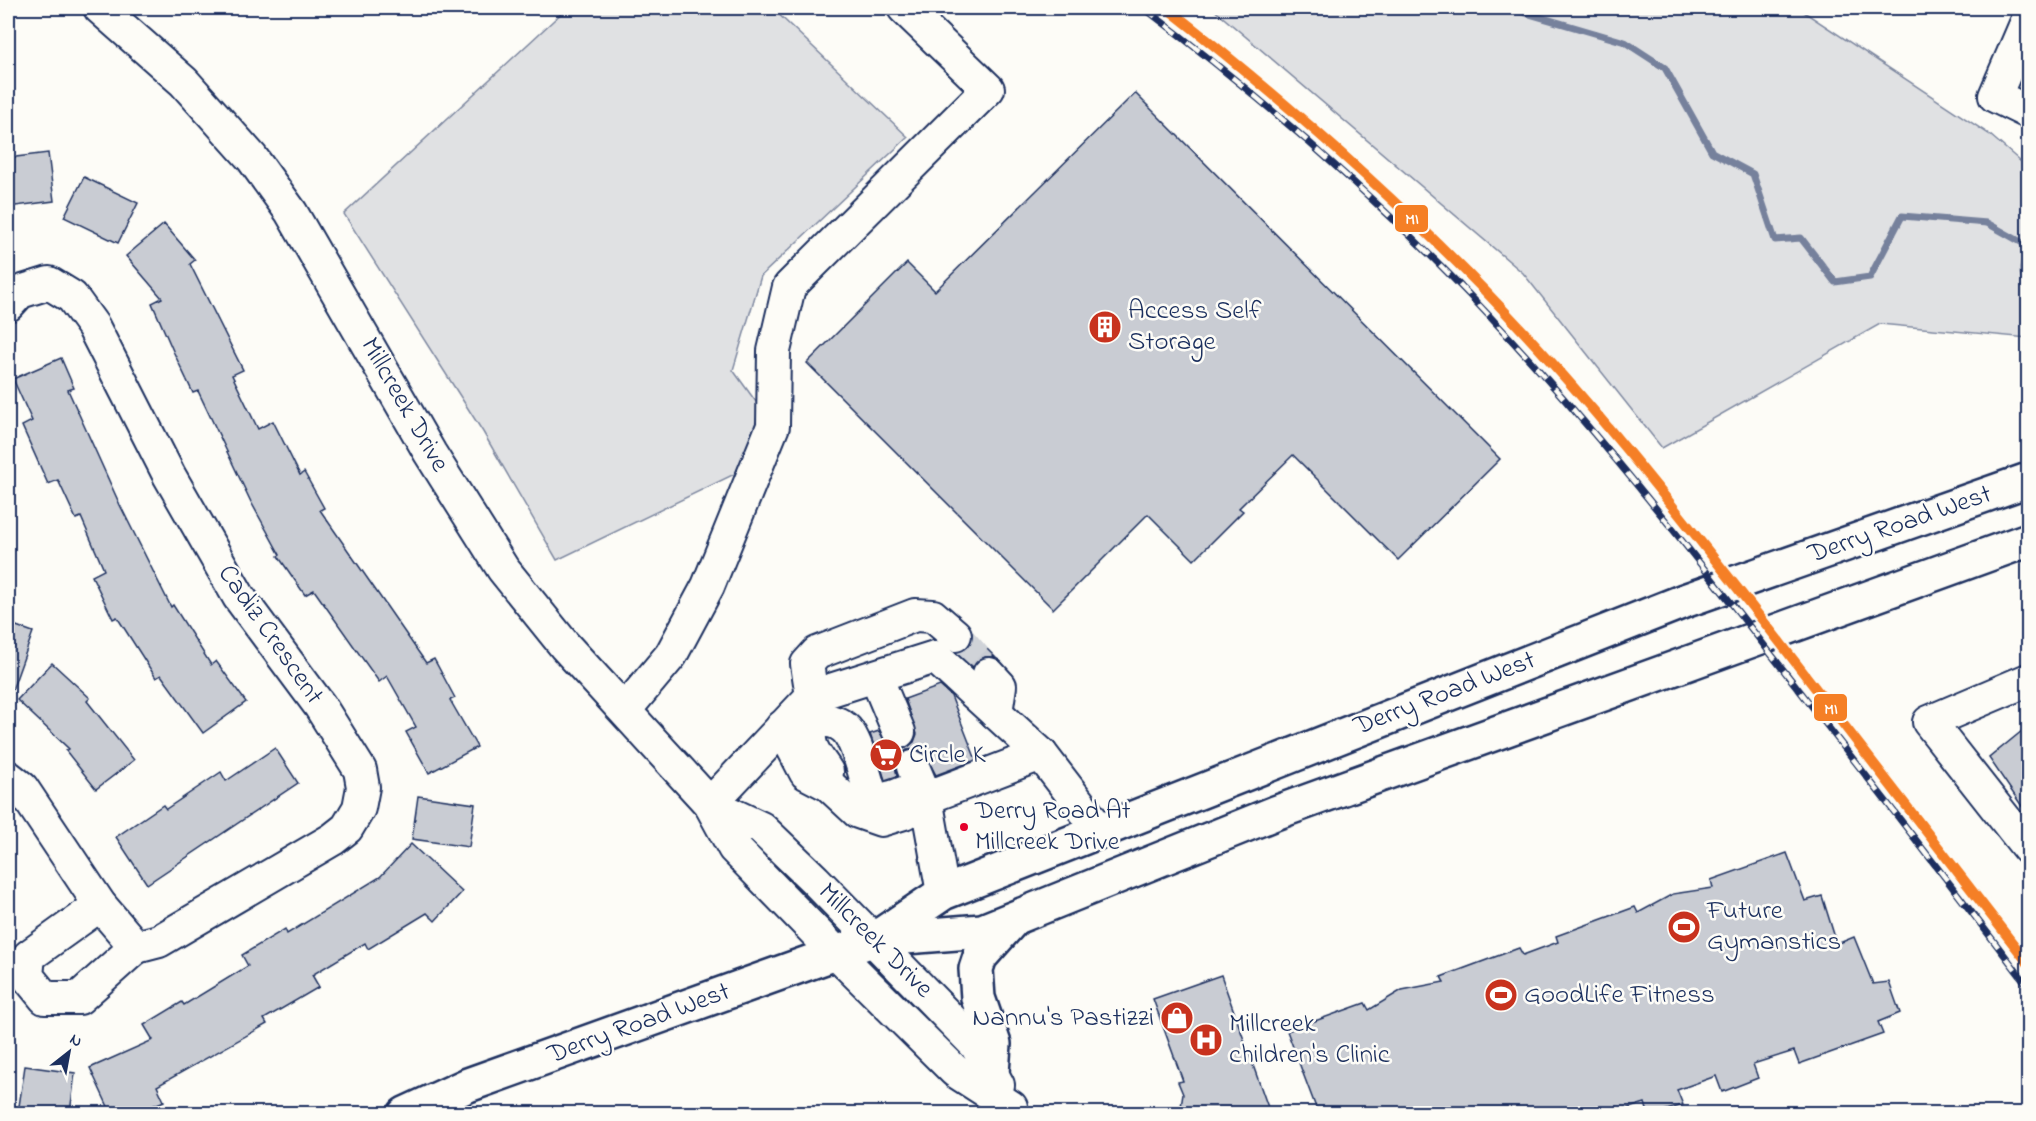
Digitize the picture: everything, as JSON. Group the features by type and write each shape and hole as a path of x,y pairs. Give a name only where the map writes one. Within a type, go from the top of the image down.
{"main road":[{"name":"Derry Road West","path":"405,1113 468,1085 875,939 943,893 1684,601 2028,480"},
{"name":"Derry Road West","path":"875,939 982,931 1275,813 2028,540"},
{"path":"992,1073 994,1044 978,998 976,969 980,957 1014,919"}],"street":[{"name":"Millcreek Drive","path":"100,8 184,82 252,158 291,212 430,453 503,569 565,646 710,804 734,848 955,1071 1014,1110"},
{"path":"626,710 671,655 708,586 773,426 774,351 789,287 988,89 904,8"},
{"path":"2028,19 1995,96 2028,112"},
{"name":"Cadiz Crescent","path":"8,305 20,292 49,283 72,297 93,326 169,475 239,597 320,706 360,770 363,787 359,808 347,828 333,839 159,941 136,947 79,998 45,998 27,976 29,956 100,904"},
{"path":"812,696 807,664 817,653 915,615 933,616 955,635"},
{"path":"710,804 812,696 935,657 1041,754 1101,832"},
{"path":"989,674 1000,686 996,713"},
{"path":"876,677 899,732"},
{"path":"2025,835 1929,722 2028,680"},
{"path":"829,785 826,770 812,750 810,736 813,727 824,720 833,720 849,733 871,794 877,799 885,799 920,784 1041,754"},
{"path":"783,727 806,773 829,785 858,812 881,820 904,813 920,784"},
{"path":"8,777 22,788 100,904 136,947"},
{"path":"920,784 943,893"},
{"name":"Millcreek Drive","path":"710,804 761,828 875,939 976,1045 1014,1110"}],"shaded area":[{"path":"567,8 772,8 908,137 761,276 733,370 759,406 747,468 557,560 483,432 344,214"},
{"path":"1212,8 1798,8 1989,134 2028,168 2028,338 1880,324 1662,448 1523,273"}],"building":[{"name":"Access Self Storage","path":"1135,93 1500,459 1398,560 1293,455 1239,508 1243,511 1194,560 1148,514 1053,609 807,363 907,263 935,291"},
{"path":"48,153 54,201 8,207 8,158"},
{"path":"84,177 138,203 118,243 64,217"},
{"path":"164,224 195,260 190,264 243,370 232,375 258,429 273,421 300,475 304,472 324,508 320,510 426,663 434,659 455,698 450,700 477,747 429,773 406,732 416,727 387,676 379,682 314,590 305,595 278,556 280,555 251,502 198,391 193,393 174,353 152,303 162,298 126,256"},
{"path":"61,358 74,388 68,390 120,505 171,607 173,605 211,665 216,661 246,702 203,733 161,675 156,678 117,617 113,619 92,576 104,570 81,517 76,519 58,480 48,484 22,426 32,421 13,379"},
{"path":"8,623 33,632 10,696 8,696"},
{"path":"972,634 995,657 985,657 973,667 957,652 968,647"},
{"path":"52,663 90,698 87,701 134,760 96,789 66,751 69,749 17,700"},
{"path":"940,686 951,696 976,760 936,775 924,753 916,749 907,750 899,756 895,764 897,776 885,780 870,734 879,731 889,747 897,750 906,748 914,742 917,734 905,699"},
{"path":"2028,726 2028,815 1989,758"},
{"path":"275,748 298,783 147,884 116,837 163,805 166,809 221,772 226,781"},
{"path":"418,796 475,804 469,847 412,839"},
{"path":"411,844 462,892 435,921 427,913 368,949 365,943 312,975 319,987 264,1019 267,1024 157,1086 164,1101 136,1113 111,1113 90,1068 153,1040 144,1025 182,1002 184,1005 248,966 242,955 285,929 287,934 380,877"},
{"path":"1787,853 1805,901 1822,896 1837,944 1854,937 1873,984 1889,982 1900,1013 1878,1022 1883,1034 1799,1064 1794,1051 1753,1064 1758,1078 1722,1092 1716,1076 1677,1090 1683,1105 1657,1113 1648,1113 1645,1103 1613,1113 1318,1113 1287,1031 1365,1003 1369,1010 1402,990 1444,982 1441,977 1519,948 1523,955 1558,942 1556,936 1635,907 1638,913 1673,894 1713,888 1711,880"},
{"name":"Millcreek children's Clinic","path":"1221,975 1270,1113 1180,1113 1183,1094 1178,1082 1183,1081 1153,999"},
{"path":"25,1066 75,1073 70,1113 18,1113"}],"waterway":[{"path":"1509,8 1625,42 1665,68 1712,152 1753,174 1775,240 1801,238 1835,282 1870,277 1902,216 1987,223 2028,246"},
{"path":"2028,252 2023,268 2028,285"}],"tunnel":[{"path":"955,635 989,674"}],"railway":[{"path":"1144,8 1262,102 1339,169 1413,238 1492,318 1614,457 1691,552 2028,986"}],"transit line":[{"name":"MI","path":"1167,8 1260,83 1351,162 1481,286 1522,330 1623,445 1687,525 2028,963"}],"place":[{"name":"Access Self Storage","path":"1105,327"},
{"name":"Circle K","path":"886,755"},
{"name":"Derry Road At Millcreek Drive","path":"964,827"},
{"name":"Future Gymanstics","path":"1684,927"},
{"name":"GoodLife Fitness","path":"1501,995"},
{"name":"Nannu's Pastizzi","path":"1177,1018"},
{"name":"Millcreek children's Clinic","path":"1206,1040"}]}
